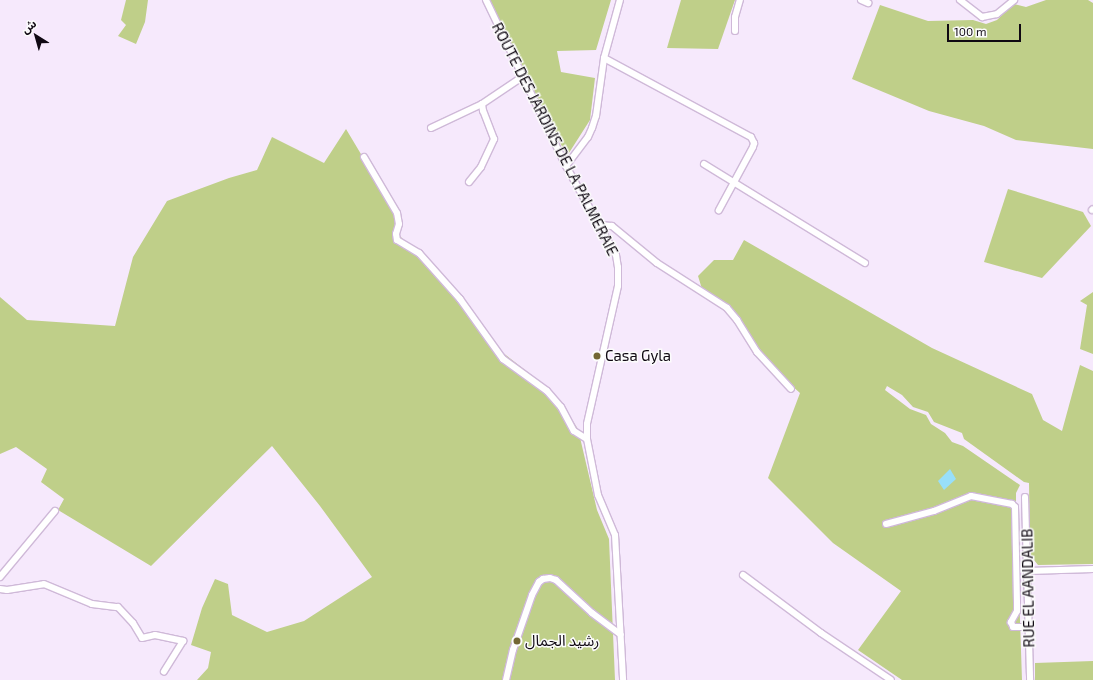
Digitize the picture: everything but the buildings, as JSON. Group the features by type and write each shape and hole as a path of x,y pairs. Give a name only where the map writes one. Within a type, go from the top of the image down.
{"street":[{"name":"ROUTE DES JARDINS DE LA PALMERAIE","path":"486,0 566,166 616,255 618,267 618,286 587,424 587,439 598,495 615,535 623,680"},
{"path":"566,166 588,137 592,128 604,58 620,0"},
{"path":"735,31 735,17 740,0"},
{"path":"861,0 868,3"},
{"path":"960,0 982,16 989,16 997,14 1014,0"},
{"path":"604,58 751,137 754,143 753,147 719,210"},
{"path":"431,128 482,104 522,77"},
{"path":"469,182 481,167 494,139 482,111 482,104"},
{"path":"364,157 397,213 399,224 396,234 397,240 419,253 460,299 503,359 547,390 561,408 574,431 587,439"},
{"path":"704,164 865,263"},
{"path":"600,225 612,226 657,264 727,308 737,320 757,352 791,388"},
{"path":"886,524 934,511 971,496 1012,504 1015,507 1017,611 1011,622 1013,627 1028,627"},
{"name":"RUE EL AANDALIB","path":"1025,497 1030,680"},
{"path":"0,577 55,511"},
{"path":"1028,571 1093,569"},
{"path":"743,575 821,633 891,680"},
{"path":"506,680 513,650 532,594 539,582 544,579 550,578 556,580 592,614 621,635"},
{"path":"0,589 10,590 44,584 92,604 118,607 133,623 142,638 155,635 182,641 164,672"}],"green space":[{"path":"126,0 148,0 145,22 136,44 118,36 126,25 121,20"},
{"path":"488,0 611,0 596,50 557,51 561,72 595,78 590,120 567,156 500,28"},
{"path":"681,0 735,0 718,49 667,48"},
{"path":"1046,0 1088,0 1093,3 1093,149 1016,140 984,126 929,111 852,79 880,5 928,21 973,20 986,24 997,20 1014,4 1026,7"},
{"path":"346,129 401,221 398,234 466,304 498,349 543,384 561,403 578,429 597,510 609,539 615,680 197,680 208,668 211,652 191,645 202,608 215,579 228,584 232,615 267,632 304,621 372,577 320,506 272,446 151,566 58,510 64,499 41,482 47,469 16,447 0,454 0,297 27,320 115,326 133,257 167,201 229,178 257,170 272,137 324,163"},
{"path":"1008,189 1083,212 1091,226 1042,278 984,262"},
{"path":"744,240 932,348 1032,394 1043,420 1062,431 1080,365 1093,371 1093,564 1038,565 1030,555 1029,483 1024,482 964,439 962,433 934,422 928,412 913,407 902,395 887,386 885,390 910,409 926,415 931,424 945,433 952,442 963,446 1020,485 1016,493 1016,501 1022,680 902,680 858,650 901,591 833,543 768,478 800,393 781,376 757,349 733,309 702,289 698,276 714,260 733,260"},
{"path":"1093,292 1093,354 1080,349 1087,305 1080,301"},
{"path":"1093,661 1093,680 1035,680 1035,663"}],"water":[{"path":"950,469 956,479 944,490 938,481"}],"place":[{"name":"Casa Gyla","path":"597,356"},
{"name":"رشيد الجمال","path":"517,641"}]}
